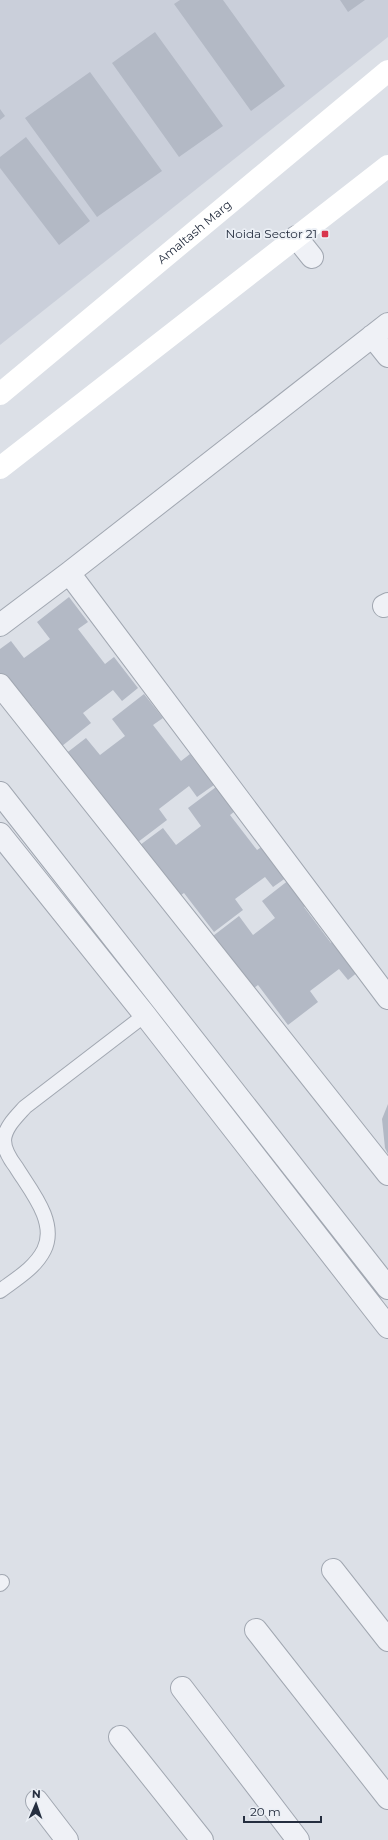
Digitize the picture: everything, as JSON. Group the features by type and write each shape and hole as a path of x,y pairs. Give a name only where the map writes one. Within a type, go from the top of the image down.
{"main road":[{"name":"Amaltash Marg","path":"0,394 388,71"},
{"path":"0,468 388,166"}],"street":[{"path":"296,237 312,257"},
{"path":"0,625 69,573 380,330 388,356"},
{"path":"69,573 388,998"},
{"path":"0,685 388,1174"},
{"path":"0,793 388,1288"},
{"path":"0,834 145,1015 388,1327"},
{"path":"22,862 42,847"},
{"path":"333,1570 388,1640"},
{"path":"256,1630 388,1798"},
{"path":"182,1688 298,1840"},
{"path":"120,1737 202,1840"},
{"path":"37,1801 67,1840"}],"lane":[{"path":"0,1291 34,1265 45,1249 48,1229 41,1207 7,1154 4,1140 10,1124 25,1107 145,1015"}],"shaded area":[{"path":"0,0 388,0 388,37 0,345"}],"building":[{"path":"180,0 223,0 285,86 251,111 174,4"},
{"path":"340,0 365,0 348,12"},
{"path":"155,32 223,126 179,157 112,63"},
{"path":"90,72 162,171 97,217 25,118"},
{"path":"0,109 5,116 0,120"},
{"path":"26,137 90,221 59,245 0,168 0,157"},
{"path":"69,597 88,622 78,629 105,664 114,657 138,688 122,701 113,690 83,713 91,723 62,746 32,706 23,712 0,681 0,649 11,641 24,658 50,639 37,622"},
{"path":"144,694 163,718 153,725 181,761 190,754 214,785 197,797 189,786 159,809 167,820 138,842 60,758 86,738 100,755 125,736 112,719"},
{"path":"220,784 239,808 230,815 257,850 266,844 290,875 273,887 265,877 235,899 243,910 214,932 184,893 175,899 136,848 163,828 176,845 201,826 188,808"},
{"path":"294,876 313,900 304,907 331,943 340,936 364,967 348,980 339,969 310,991 318,1002 288,1025 258,985 250,991 209,939 239,916 253,935 275,918 262,901"},
{"path":"388,1104 388,1154 385,1148 382,1119"}],"place":[{"name":"Noida Sector 21","path":"325,234"}]}
